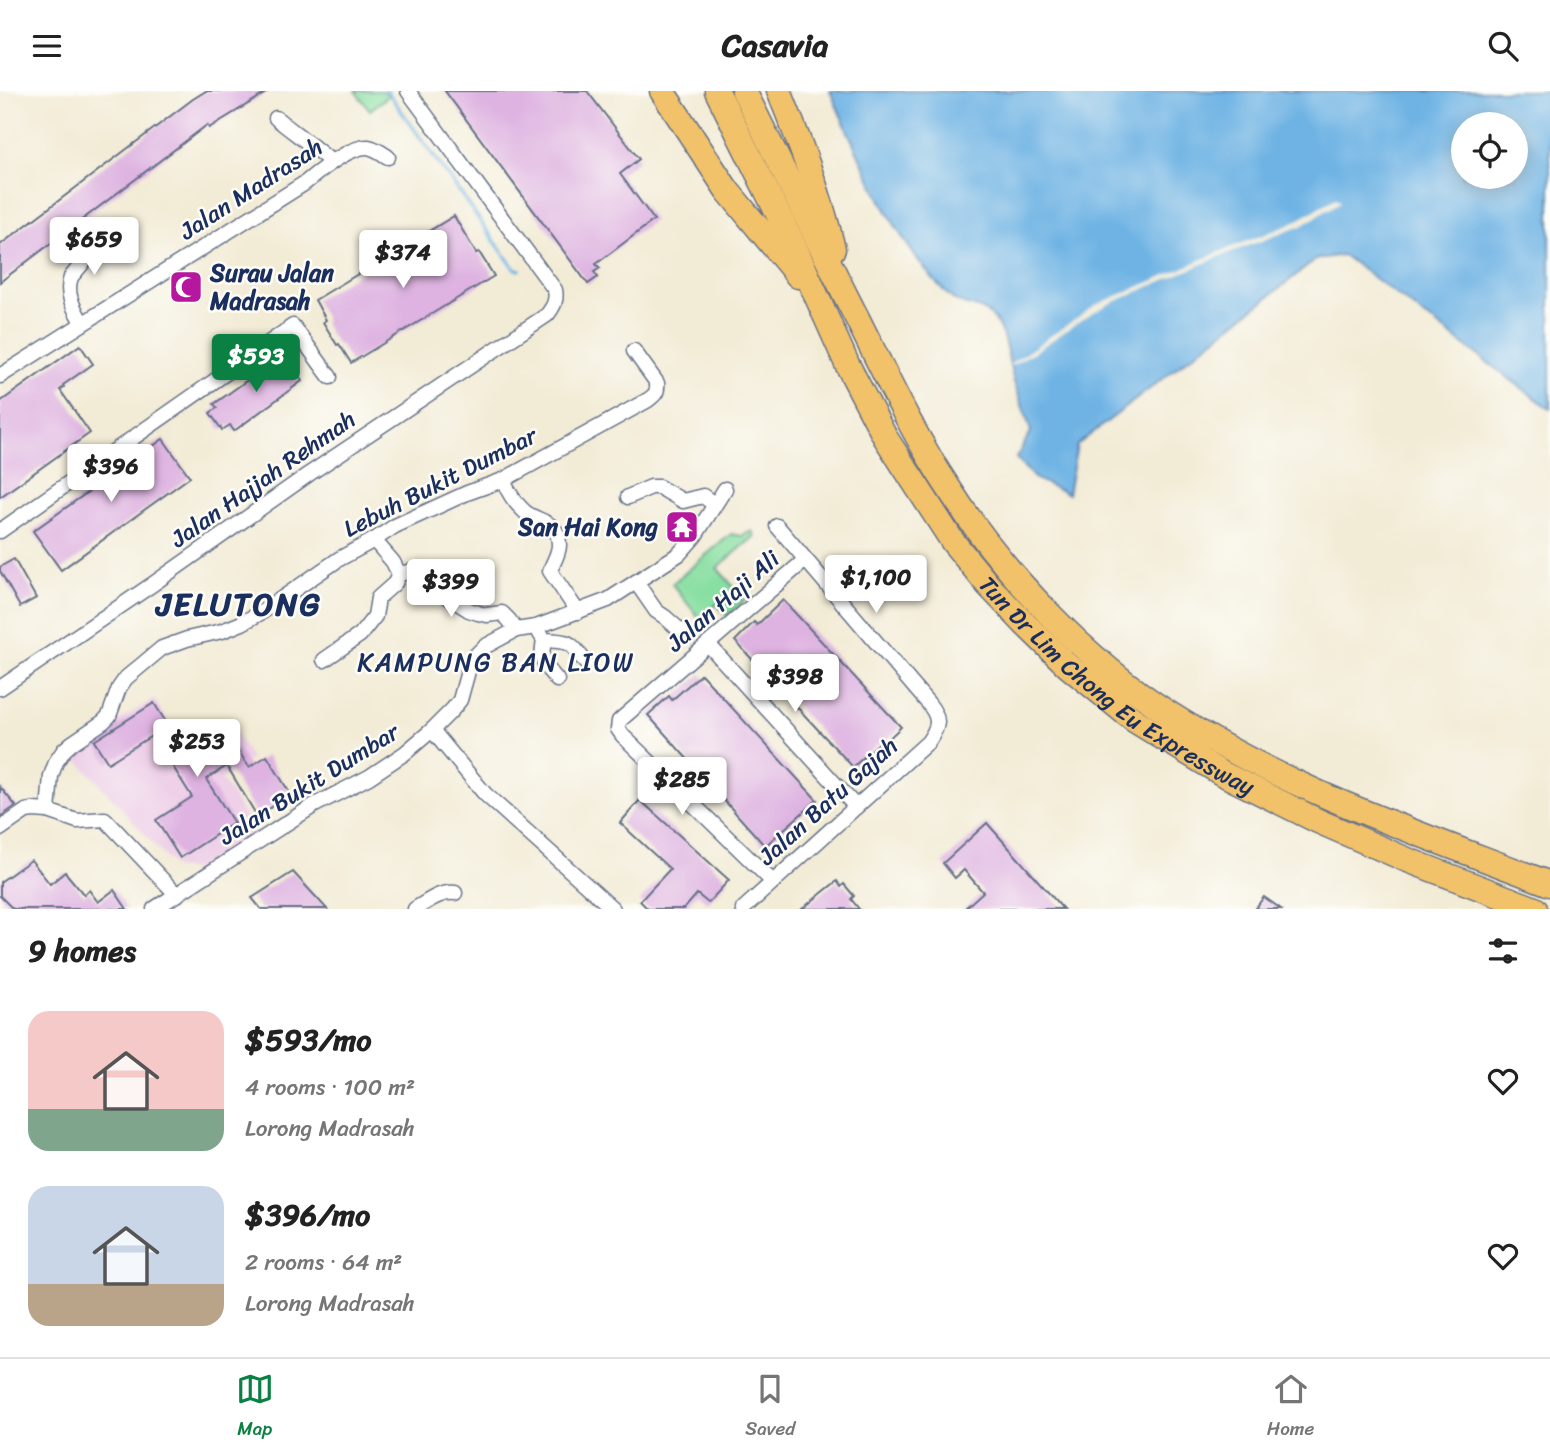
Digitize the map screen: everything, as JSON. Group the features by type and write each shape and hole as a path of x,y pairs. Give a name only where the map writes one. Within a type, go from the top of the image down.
{"highway":[{"path":"662,91 727,190 818,299"},
{"name":"Tun Dr Lim Chong Eu Expressway","path":"718,91 805,242 842,289 907,416 958,503 1006,567 1054,618 1092,654 1141,694 1169,714 1249,760 1337,801 1550,884"},
{"name":"Tun Dr Lim Chong Eu Expressway","path":"744,91 805,242 818,299 847,364 885,437 953,542 1024,623 1097,691 1134,720 1256,791 1395,855 1535,909"},
{"path":"779,91 824,209 842,289"}],"street":[{"name":"Jalan Hajjah Rehmah","path":"0,688 309,474 547,315 552,308 556,298 555,289 408,91"},
{"path":"276,118 331,162"},
{"name":"Jalan Madrasah","path":"0,376 305,183 331,162 367,147 388,157"},
{"path":"82,323 69,292 71,277 108,233"},
{"path":"0,531 293,325 330,377"},
{"name":"Lebuh Bukit Dumbar","path":"48,811 51,776 56,762 72,743 109,716 120,688 146,660 162,649 187,639 222,631 262,612 339,559 395,526 467,493 503,480 655,395 657,383 634,351"},
{"path":"503,480 508,492 527,513 548,523 554,529 559,548 550,571 578,612"},
{"path":"628,497 651,487 659,487 679,500 703,496 714,504"},
{"name":"Jalan Bukit Dumbar","path":"154,909 313,806 405,753 452,711 460,700 470,664 484,647 516,630 536,627 608,600 679,554 695,536 725,489"},
{"path":"777,526 805,560"},
{"path":"374,540 393,562 399,574"},
{"name":"Jalan Haji Ali","path":"773,882 618,729 619,721 624,715 664,684 805,560"},
{"name":"Jalan Batu Gajah","path":"743,909 928,742 938,722 936,713 928,703 805,560"},
{"path":"399,574 413,571 427,575 447,597 478,613 502,613 516,630"},
{"path":"324,660 360,635 375,617 378,598 395,583 399,574"},
{"path":"636,582 656,611 684,633"},
{"path":"536,627 544,640 541,657 543,664 557,680"},
{"path":"544,640 571,643 586,663"},
{"path":"708,644 856,807"},
{"path":"432,730 485,794 613,909"},
{"path":"0,829 26,811 48,811 77,821 105,819 177,895"},
{"path":"415,909 442,894 455,894"}],"shaded area":[{"path":"154,699 191,757 235,732 251,759 221,779 256,832 194,870 174,868 69,751"}],"green space":[{"path":"355,91 384,91 388,96 370,110"},
{"path":"752,531 755,536 717,568 745,600 727,616 716,604 700,619 672,584 731,534 742,536"}],"water":[{"path":"830,91 1550,91 1550,409 1343,255 1317,259 1077,445 1068,494 1034,478 1016,458 1031,431 998,325 983,310 953,299 928,273 894,225"}],"pier":[{"path":"1336,198 1340,202 1301,226 1223,255 1107,305 1010,365 1096,305 1291,224"}],"building":[{"path":"206,91 269,91 209,128 207,125 0,282 0,245"},
{"path":"445,91 587,91 639,159 620,174 654,220 596,264 600,268 594,272 598,277 588,284"},
{"path":"454,216 476,253 479,252 494,276 351,363 323,322 326,320 315,300"},
{"path":"80,345 93,364 60,390 90,433 0,497 0,402"},
{"path":"284,354 302,381 234,431 230,425 222,430 210,413 217,408 214,404"},
{"path":"163,439 190,477 61,570 33,531"},
{"path":"14,559 36,598 20,607 0,571 0,567"},
{"path":"783,600 901,727 853,767 735,641 754,622 757,625"},
{"path":"701,674 817,800 765,846 648,715 669,696 672,700"},
{"path":"154,703 191,762 230,738 249,767 267,756 291,795 257,816 227,766 206,779 234,823 180,858 156,820 192,797 153,735 108,763 94,741"},
{"path":"0,787 16,806 0,817"},
{"path":"640,800 729,880 708,903 697,894 684,909 648,909 640,901 670,869 620,823"},
{"path":"987,823 1063,909 964,909 983,892 964,870 955,878 943,863"},
{"path":"31,860 50,884 65,872 84,895 89,890 98,902 114,890 127,909 13,909 0,896 0,882"},
{"path":"293,872 327,909 261,909 252,898"},
{"path":"837,881 841,887 844,884 854,896 851,899 859,909 802,909"},
{"path":"1264,897 1281,909 1255,909"}],"waterway":[{"path":"387,91 514,268 520,270"}],"place":[{"name":"Surau Jalan Madrasah","path":"186,287"},
{"name":"San Hai Kong","path":"682,527"}],"district":[{"name":"JELUTONG","path":"239,604"},
{"name":"KAMPUNG BAN LIOW","path":"496,662"}]}
